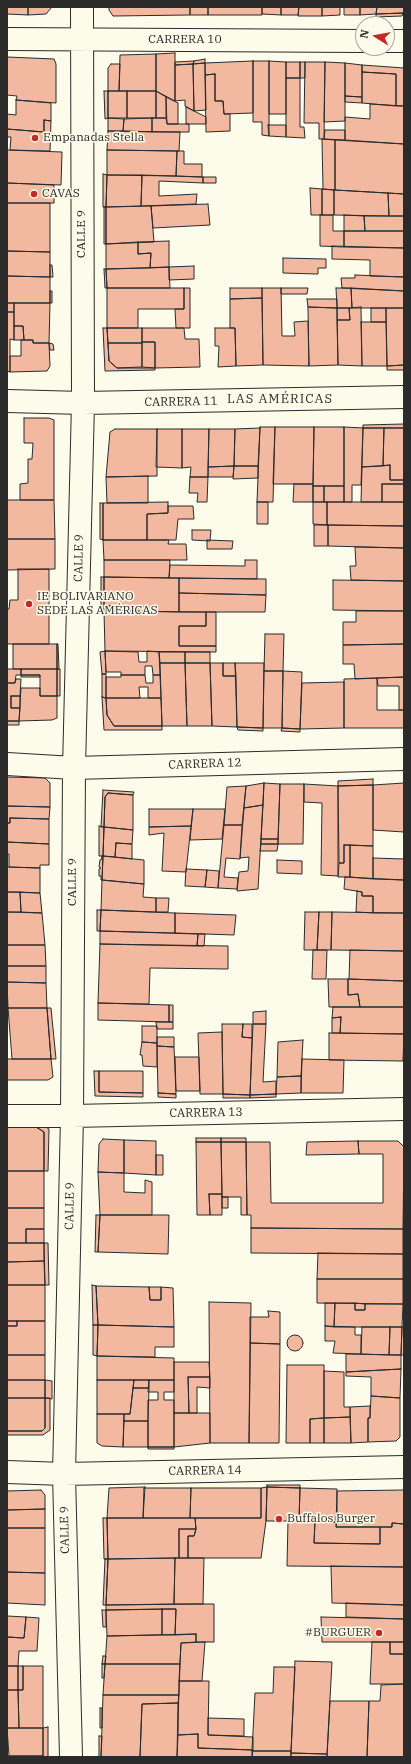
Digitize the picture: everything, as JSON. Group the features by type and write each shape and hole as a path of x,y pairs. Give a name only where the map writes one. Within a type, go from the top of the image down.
{"street":[{"name":"CALLE 9","path":"71,1757 64,1474 72,1116 74,768 83,403 82,7"},
{"name":"CARRERA 10","path":"7,39 355,41"},
{"name":"CARRERA 11","path":"7,402 83,403 404,397"},
{"name":"CARRERA 12","path":"7,764 74,768 404,759"},
{"name":"CARRERA 13","path":"7,1116 404,1109"},
{"name":"CARRERA 14","path":"7,1472 64,1474 404,1467"}],"building":[{"path":"7,7 28,7 28,15 7,14"},
{"path":"28,7 52,7 46,14 28,15"},
{"path":"109,7 190,7 190,15 113,16 109,10"},
{"path":"190,7 208,7 208,15 190,15"},
{"path":"208,7 262,7 262,15 208,15"},
{"path":"262,7 281,7 281,15 262,14"},
{"path":"281,7 299,7 298,15 281,15"},
{"path":"299,7 322,7 322,16 298,16"},
{"path":"322,7 340,7 340,15 322,16"},
{"path":"344,7 360,7 360,15 344,15"},
{"path":"360,7 377,7 376,14 360,15"},
{"path":"377,7 404,7 404,13 376,14"},
{"path":"403,13 402,16 395,16 376,16 376,14"},
{"path":"175,53 175,101 156,91 156,54"},
{"path":"156,54 156,91 119,91 120,55"},
{"path":"7,57 54,59 56,64 56,103 16,100 17,96 7,95"},
{"path":"205,59 205,63 193,64 194,61"},
{"path":"194,61 193,64 175,65 175,62"},
{"path":"253,61 253,113 224,114 223,101 215,101 215,74 205,75 205,63"},
{"path":"253,61 269,61 269,136 262,135 262,122 253,122"},
{"path":"269,61 286,62 286,114 269,114"},
{"path":"286,62 300,62 300,78 286,78"},
{"path":"300,62 305,62 305,78 300,78"},
{"path":"305,62 325,62 324,139 319,139 319,123 304,123"},
{"path":"325,62 345,63 345,121 324,122"},
{"path":"205,63 206,110 194,111 193,64"},
{"path":"345,63 362,65 362,97 345,96"},
{"path":"111,64 120,64 119,91 108,91 108,68"},
{"path":"193,64 194,111 185,106 185,100 175,101 175,65"},
{"path":"362,65 404,68 404,106 396,106 396,74 362,72"},
{"path":"362,72 396,74 396,106 362,103"},
{"path":"215,74 215,101 223,101 224,114 230,114 230,131 206,132 205,75"},
{"path":"286,78 300,78 300,127 304,127 305,138 286,137"},
{"path":"104,91 108,91 108,118 105,119"},
{"path":"108,91 127,91 127,118 108,118"},
{"path":"127,91 156,91 156,118 127,118"},
{"path":"156,91 166,97 166,118 156,118"},
{"path":"345,96 362,97 362,103 345,102"},
{"path":"166,97 178,103 178,124 167,124"},
{"path":"16,100 51,103 51,121 44,120 44,132 7,129 7,114 16,115"},
{"path":"370,104 404,106 404,144 345,140 345,117 370,119"},
{"path":"186,107 206,117 206,124 186,124"},
{"path":"108,118 124,119 123,131 108,131"},
{"path":"152,118 152,132 123,131 124,119"},
{"path":"152,118 166,118 167,124 189,124 189,132 152,132"},
{"path":"44,120 51,121 50,151 10,150 11,137 7,137 7,129 44,132"},
{"path":"268,125 286,125 286,137 269,136"},
{"path":"325,130 345,130 345,140 324,139"},
{"path":"108,131 180,132 179,151 107,150"},
{"path":"322,139 335,140 335,190 323,189"},
{"path":"335,140 404,144 404,194 335,190"},
{"path":"7,150 62,152 61,185 7,183"},
{"path":"107,150 177,151 176,176 107,175"},
{"path":"177,151 184,151 184,164 202,164 202,177 176,176"},
{"path":"103,174 107,175 106,207 103,207"},
{"path":"107,175 142,175 141,206 106,207"},
{"path":"142,175 203,177 203,183 159,181 159,196 197,194 196,204 141,206"},
{"path":"203,177 216,177 216,183 203,183"},
{"path":"7,183 54,185 54,203 7,203"},
{"path":"310,188 322,189 322,215 311,215"},
{"path":"322,189 334,190 334,215 322,215"},
{"path":"334,190 388,193 389,216 334,215"},
{"path":"388,193 404,194 404,216 389,216"},
{"path":"7,203 50,203 50,252 7,251"},
{"path":"208,204 210,225 153,228 151,206"},
{"path":"151,206 154,242 106,244 106,207"},
{"path":"104,207 106,207 106,244 104,244"},
{"path":"320,215 333,215 333,231 344,231 344,247 320,246"},
{"path":"344,215 364,216 365,231 344,231"},
{"path":"364,216 404,216 404,231 365,231"},
{"path":"344,231 404,231 404,248 344,247"},
{"path":"169,241 169,267 150,268 151,253 138,254 138,242"},
{"path":"138,242 138,254 151,253 150,268 106,269 106,244"},
{"path":"332,246 404,248 404,277 370,276 370,260 332,259"},
{"path":"7,251 50,252 50,277 7,276"},
{"path":"283,258 326,259 326,268 318,268 318,274 283,273"},
{"path":"50,265 52,265 53,277 50,277"},
{"path":"194,266 194,279 169,280 169,267"},
{"path":"169,267 170,288 107,288 106,269"},
{"path":"104,269 106,269 107,288 105,288"},
{"path":"355,275 404,277 404,291 342,288 341,278 355,278"},
{"path":"7,276 50,277 50,303 7,303"},
{"path":"107,288 184,288 184,309 138,309 138,328 107,328"},
{"path":"184,288 190,288 190,328 176,328 175,309 184,309"},
{"path":"230,288 262,288 262,298 230,299"},
{"path":"262,288 281,288 282,336 295,336 294,322 308,321 309,366 263,365"},
{"path":"281,288 308,288 307,294 281,294"},
{"path":"336,288 351,288 352,308 337,308"},
{"path":"351,288 404,291 404,308 352,308"},
{"path":"50,291 52,291 52,303 50,303"},
{"path":"262,298 263,365 236,366 235,328 230,328 230,299"},
{"path":"307,299 337,299 337,308 308,307"},
{"path":"7,303 14,303 14,312 7,312"},
{"path":"14,303 50,303 49,343 33,343 33,340 24,340 23,326 14,326"},
{"path":"308,307 337,308 338,365 309,366"},
{"path":"361,307 362,366 338,365 337,320 350,320 349,308"},
{"path":"337,308 349,308 350,320 337,320"},
{"path":"371,308 386,308 386,322 371,322"},
{"path":"386,308 404,308 404,365 387,366"},
{"path":"7,312 14,312 14,340 10,339 10,372 7,371"},
{"path":"361,322 386,322 387,366 362,366"},
{"path":"14,326 23,326 24,340 14,340"},
{"path":"103,328 107,328 109,361 117,368 155,368 155,370 105,371"},
{"path":"107,328 142,328 142,343 108,343"},
{"path":"142,328 184,328 185,339 199,339 200,367 155,368 155,342 142,342"},
{"path":"215,328 235,328 236,366 218,367 219,346 215,346"},
{"path":"21,340 33,340 33,343 49,343 50,366 47,371 10,372 10,356 21,356"},
{"path":"142,342 155,342 155,368 142,367"},
{"path":"49,343 53,344 54,350 50,350"},
{"path":"108,343 142,343 142,367 117,368 109,361"},
{"path":"404,365 404,370 387,370 387,366"},
{"path":"24,418 49,418 54,420 54,500 20,500 20,484 28,483 28,459 32,459 33,443 24,443"},
{"path":"404,424 404,428 363,428 363,425"},
{"path":"260,427 275,427 273,502 257,502"},
{"path":"275,427 314,427 313,484 273,484"},
{"path":"314,427 344,427 344,486 313,486"},
{"path":"344,427 363,428 361,485 352,485 352,502 344,502"},
{"path":"260,428 258,466 234,466 235,429"},
{"path":"363,428 384,428 383,466 362,467"},
{"path":"384,428 404,428 404,480 390,480 390,465 383,466"},
{"path":"115,429 157,429 157,476 106,477 110,432"},
{"path":"157,429 182,429 182,468 156,467"},
{"path":"182,429 209,429 208,477 190,477 191,467 182,468"},
{"path":"209,429 235,429 234,466 208,467"},
{"path":"390,465 390,480 404,480 404,484 382,484 382,502 361,502 362,467"},
{"path":"234,466 233,477 208,477 208,467"},
{"path":"234,466 258,466 258,478 233,479"},
{"path":"148,476 148,503 107,503 106,477"},
{"path":"190,477 208,477 207,502 197,502 198,493 189,493"},
{"path":"294,484 313,484 313,502 293,502"},
{"path":"382,484 404,484 404,502 382,502"},
{"path":"313,486 324,486 324,502 313,502"},
{"path":"324,486 344,486 344,502 324,502"},
{"path":"7,500 54,500 55,539 7,539"},
{"path":"168,502 168,513 147,514 147,540 103,540 103,503"},
{"path":"257,502 268,502 268,524 257,524"},
{"path":"313,502 327,502 327,525 313,524"},
{"path":"327,502 404,502 404,526 327,525"},
{"path":"100,503 103,503 103,540 100,539"},
{"path":"168,506 193,506 194,519 178,519 176,540 147,540 147,514 168,513"},
{"path":"314,525 328,525 328,546 314,546"},
{"path":"328,525 404,526 404,548 328,546"},
{"path":"192,530 211,530 210,541 192,540"},
{"path":"7,539 55,539 55,569 7,570"},
{"path":"103,540 169,540 168,544 186,544 187,560 104,560"},
{"path":"207,540 233,541 232,549 207,549"},
{"path":"355,547 404,548 404,581 351,580 350,566 356,566"},
{"path":"104,560 170,560 169,578 104,577"},
{"path":"245,560 257,560 257,579 169,578 170,565 245,566"},
{"name":"IE BOLIVARIANO SEDE LAS AMÉRICAS","path":"18,569 49,569 49,644 7,644 7,609 9,609 10,600 18,600"},
{"path":"101,577 104,577 104,611 101,611"},
{"path":"104,577 179,578 179,612 130,611 130,606 104,606"},
{"path":"179,578 266,579 266,595 179,593"},
{"path":"333,580 404,581 404,611 333,610"},
{"path":"179,593 266,595 265,612 179,612"},
{"path":"104,606 130,606 130,611 104,611"},
{"path":"104,611 206,612 206,626 179,626 179,646 216,646 216,652 105,651"},
{"path":"356,611 404,611 404,644 343,645 343,622 356,622"},
{"path":"206,612 216,612 216,646 179,646 179,626 206,626"},
{"path":"265,634 284,634 283,671 264,671"},
{"path":"13,644 57,644 57,669 13,669"},
{"path":"58,644 59,669 57,669"},
{"path":"404,644 404,677 355,679 354,664 343,664 343,645"},
{"path":"105,651 106,674 102,674 100,652"},
{"path":"105,651 138,652 139,662 147,662 147,651 159,652 160,675 153,675 152,666 145,666 145,675 121,675 121,672 106,672"},
{"path":"159,652 185,652 185,663 160,663"},
{"path":"185,652 210,652 210,663 185,663"},
{"path":"160,663 185,663 187,726 162,726"},
{"path":"185,663 210,663 212,726 187,726"},
{"path":"210,663 223,663 223,676 236,676 237,727 212,726"},
{"path":"223,663 235,663 236,676 223,676"},
{"path":"235,663 264,663 263,728 237,727"},
{"path":"7,669 21,669 21,675 16,675 15,683 7,683"},
{"path":"21,669 57,669 57,696 40,696 40,675 21,675"},
{"path":"57,669 60,669 60,696 57,696"},
{"path":"264,671 283,671 282,728 263,728"},
{"path":"283,671 302,672 300,729 282,728"},
{"path":"102,674 106,674 106,698 102,697"},
{"path":"21,675 40,675 40,677 21,677"},
{"path":"121,675 145,675 146,683 153,683 153,675 160,675 161,698 148,698 148,687 139,687 140,698 106,698 106,677 121,677"},
{"path":"404,677 404,710 399,710 399,686 378,686 377,678"},
{"path":"377,678 377,710 404,710 404,728 344,728 344,679"},
{"path":"16,679 21,679 20,696 11,696 11,708 20,708 19,721 7,721 7,683 15,683"},
{"path":"344,682 344,728 300,729 302,683"},
{"path":"21,688 40,688 40,696 57,696 57,718 52,720 19,721"},
{"path":"11,696 20,696 20,708 11,708"},
{"path":"102,697 106,698 107,715 114,726 162,726 162,730 104,730"},
{"path":"106,698 161,698 162,726 114,726 107,715"},
{"path":"7,721 19,721 19,725 7,725"},
{"path":"237,727 263,728 263,731 238,730"},
{"path":"282,728 300,729 300,732 281,731"},
{"path":"7,777 45,778 50,783 50,807 7,806"},
{"path":"373,779 373,785 338,786 338,781"},
{"path":"264,783 263,805 244,808 246,786"},
{"path":"264,783 280,784 278,839 261,839"},
{"path":"404,783 404,832 373,830 373,785"},
{"path":"280,784 304,784 303,844 278,844"},
{"path":"304,784 338,786 338,876 321,875 322,803 304,802"},
{"path":"373,785 373,846 344,845 344,863 339,863 338,786"},
{"path":"246,786 242,825 224,825 227,787"},
{"path":"103,790 134,792 133,795 108,793 105,797 104,827 101,827"},
{"path":"108,793 133,795 133,830 104,827 105,797"},
{"path":"263,805 258,889 237,891 239,872 248,871 249,857 240,858 244,808"},
{"path":"7,806 50,807 49,819 10,818 10,823 7,823"},
{"path":"149,809 193,809 191,826 149,827"},
{"path":"193,809 225,809 222,839 190,840"},
{"path":"10,818 49,819 49,844 7,842 7,823 10,823"},
{"path":"224,825 242,825 240,859 226,858 224,877 238,878 237,889 218,888"},
{"path":"99,826 104,827 103,856 99,856"},
{"path":"191,826 186,872 162,871 164,833 149,835 149,827"},
{"path":"104,827 133,830 132,844 116,843 115,857 103,856"},
{"path":"261,839 278,839 278,844 261,844"},
{"path":"7,842 49,844 49,865 40,865 40,868 9,867"},
{"path":"116,843 132,844 132,859 115,857"},
{"path":"261,844 278,844 277,851 260,851"},
{"path":"344,845 350,845 350,877 338,877 339,863 344,863"},
{"path":"350,845 373,846 373,879 350,877"},
{"path":"102,856 101,880 101,876 99,876 99,869 101,868 99,867"},
{"path":"103,856 144,860 144,884 102,880"},
{"path":"373,858 404,859 404,880 373,879"},
{"path":"277,860 302,861 302,874 277,873"},
{"path":"7,867 40,868 40,893 7,892"},
{"path":"186,869 207,870 205,887 185,886"},
{"path":"207,870 219,871 218,888 205,887"},
{"path":"345,877 404,880 404,913 373,913 373,896 362,896 362,892 344,889"},
{"path":"102,880 144,884 143,897 156,898 156,912 101,910"},
{"path":"357,891 362,892 362,896 373,896 373,913 356,912"},
{"path":"7,892 20,892 21,912 7,912"},
{"path":"20,892 40,893 42,913 21,912"},
{"path":"156,898 169,898 168,912 156,912"},
{"path":"97,910 101,910 100,931 97,931"},
{"path":"101,910 175,913 175,933 100,931"},
{"path":"7,912 42,913 45,945 7,945"},
{"path":"305,912 319,912 317,950 304,950"},
{"path":"319,912 332,912 331,950 317,950"},
{"path":"332,912 404,913 404,951 331,950"},
{"path":"175,913 236,915 234,935 175,933"},
{"path":"100,931 198,934 197,946 100,944"},
{"path":"198,934 205,934 204,946 197,946"},
{"path":"100,944 228,946 228,969 150,968 149,1004 98,1003"},
{"path":"7,945 45,945 46,966 7,966"},
{"path":"313,950 327,950 326,979 312,979"},
{"path":"350,950 404,951 404,981 349,979"},
{"path":"7,966 46,966 46,983 7,982"},
{"path":"328,979 348,979 348,995 358,994 360,1007 329,1007"},
{"path":"348,979 404,981 404,1007 360,1007 358,994 348,995"},
{"path":"7,982 46,983 47,1008 8,1008"},
{"path":"98,1003 169,1005 169,1022 98,1020"},
{"path":"169,1005 173,1005 173,1022 169,1022"},
{"path":"333,1007 404,1007 404,1034 340,1033 341,1017 332,1018"},
{"path":"8,1008 47,1008 51,1059 12,1059"},
{"path":"47,1008 51,1008 56,1059 51,1059"},
{"path":"266,1011 266,1024 253,1024 253,1012"},
{"path":"341,1017 340,1033 332,1033 332,1018"},
{"path":"156,1022 173,1022 173,1029 157,1029"},
{"path":"222,1024 243,1024 242,1037 252,1038 250,1095 223,1094"},
{"path":"243,1024 252,1024 252,1038 242,1037"},
{"path":"253,1024 266,1024 263,1082 276,1081 276,1094 250,1095"},
{"path":"142,1026 157,1026 157,1043 142,1042"},
{"path":"222,1032 223,1094 200,1094 198,1033"},
{"path":"329,1033 404,1034 403,1061 329,1060"},
{"path":"157,1037 174,1037 174,1047 157,1046"},
{"path":"303,1040 301,1076 277,1077 278,1042"},
{"path":"142,1042 157,1043 157,1067 143,1066 142,1055 140,1055"},
{"path":"157,1046 174,1047 176,1094 158,1093"},
{"path":"175,1057 199,1057 200,1091 176,1091"},
{"path":"7,1059 51,1059 53,1077 48,1080 7,1080"},
{"path":"302,1059 344,1060 343,1093 301,1093"},
{"path":"94,1071 99,1071 99,1092 143,1093 143,1097 95,1096"},
{"path":"99,1071 143,1071 143,1093 99,1092"},
{"path":"301,1076 301,1093 276,1094 277,1077"},
{"path":"158,1093 176,1094 176,1098 158,1097"},
{"path":"223,1094 250,1095 250,1098 223,1098"},
{"path":"276,1094 276,1097 250,1098 250,1095"},
{"path":"37,1122 49,1129 48,1171 44,1171 44,1132 36,1127"},
{"path":"7,1126 36,1127 44,1132 44,1171 7,1171"},
{"path":"196,1138 221,1138 221,1142 196,1142"},
{"path":"221,1138 246,1138 246,1142 221,1142"},
{"path":"103,1139 124,1140 124,1173 98,1172 99,1144"},
{"path":"124,1140 156,1141 156,1175 124,1173"},
{"path":"358,1141 398,1141 404,1147 403,1229 251,1228 251,1215 247,1215 246,1142 270,1142 271,1203 383,1203 383,1154 359,1154"},
{"path":"358,1141 359,1154 306,1155 307,1142"},
{"path":"196,1142 221,1142 222,1194 209,1194 210,1215 197,1215"},
{"path":"221,1142 246,1142 247,1215 241,1215 241,1197 222,1197"},
{"path":"156,1155 163,1155 163,1175 156,1175"},
{"path":"7,1171 44,1171 44,1208 7,1208"},
{"path":"98,1172 124,1173 124,1192 145,1193 145,1180 152,1182 152,1215 100,1215"},
{"path":"209,1194 222,1194 222,1215 210,1215"},
{"path":"222,1197 228,1197 228,1208 222,1208"},
{"path":"7,1208 44,1208 44,1229 26,1229 26,1243 7,1243"},
{"path":"96,1215 100,1215 98,1252 95,1252"},
{"path":"100,1215 169,1215 168,1254 98,1252"},
{"path":"251,1228 403,1229 403,1254 251,1253"},
{"path":"26,1229 44,1229 44,1243 26,1243"},
{"path":"7,1243 44,1243 44,1261 7,1262"},
{"path":"44,1243 48,1243 49,1285 45,1285"},
{"path":"318,1253 403,1254 403,1279 317,1279"},
{"path":"44,1261 45,1285 7,1285 7,1262"},
{"path":"317,1279 403,1279 403,1304 317,1303"},
{"path":"7,1285 45,1285 45,1321 7,1321"},
{"path":"92,1285 96,1286 98,1325 93,1325"},
{"path":"96,1286 149,1287 150,1300 161,1300 161,1287 173,1288 174,1327 98,1325"},
{"path":"149,1287 161,1287 161,1300 150,1300"},
{"path":"209,1302 251,1303 249,1443 210,1443"},
{"path":"325,1303 335,1303 334,1327 325,1326"},
{"path":"335,1303 355,1303 355,1310 365,1310 365,1304 403,1304 402,1327 334,1327"},
{"path":"355,1303 365,1304 365,1310 355,1310"},
{"path":"268,1311 280,1312 280,1344 250,1343 250,1317 269,1317"},
{"path":"7,1321 17,1321 17,1326 7,1326"},
{"path":"17,1321 45,1321 45,1355 7,1355 7,1326 17,1326"},
{"path":"93,1325 98,1325 97,1356 93,1355"},
{"path":"98,1325 174,1327 174,1347 155,1347 155,1357 97,1356"},
{"path":"325,1326 355,1327 355,1335 361,1335 361,1354 333,1353 335,1341 325,1341"},
{"path":"362,1327 390,1327 389,1355 361,1354"},
{"path":"390,1327 402,1327 401,1355 389,1355"},
{"path":"402,1327 404,1327 404,1355 401,1355"},
{"path":"295,1335 301,1337 303,1343 301,1349 295,1351 289,1349 287,1343 289,1337"},
{"path":"250,1343 280,1344 279,1443 249,1443"},
{"path":"346,1354 401,1355 401,1369 346,1372"},
{"path":"7,1355 45,1355 45,1380 7,1380"},
{"path":"97,1356 174,1358 174,1380 97,1380"},
{"path":"174,1362 209,1362 210,1377 188,1377 189,1413 174,1413"},
{"path":"287,1365 324,1365 324,1418 310,1419 310,1443 286,1443"},
{"path":"401,1369 400,1398 371,1396 371,1377 346,1376 346,1372"},
{"path":"324,1371 344,1372 344,1407 350,1407 350,1417 324,1418"},
{"path":"188,1377 210,1377 210,1388 197,1387 197,1413 189,1413"},
{"path":"7,1380 45,1380 45,1398 7,1398"},
{"path":"45,1380 52,1381 52,1399 45,1398"},
{"path":"97,1380 134,1380 130,1414 97,1414"},
{"path":"134,1380 149,1380 149,1388 133,1388"},
{"path":"149,1380 174,1380 174,1392 164,1392 164,1400 174,1400 174,1447 148,1447 148,1400 158,1400 158,1392 148,1392"},
{"path":"133,1388 149,1388 148,1421 124,1421 124,1414 130,1414"},
{"path":"371,1396 400,1398 400,1437 396,1441 368,1442 368,1418 370,1418"},
{"path":"7,1398 45,1398 45,1428 42,1431 7,1431"},
{"path":"45,1398 50,1398 50,1430 43,1435 7,1435 7,1431 42,1431 45,1428"},
{"path":"370,1406 370,1418 368,1418 368,1442 351,1443 350,1407"},
{"path":"174,1413 210,1413 210,1443 174,1447"},
{"path":"97,1414 124,1414 123,1447 102,1446 97,1443"},
{"path":"350,1417 351,1443 324,1443 324,1418"},
{"path":"324,1418 324,1443 310,1443 310,1419"},
{"path":"124,1421 148,1421 148,1447 123,1447"},
{"path":"148,1447 174,1447 174,1449 148,1449"},
{"path":"267,1485 300,1485 300,1488 267,1487"},
{"path":"145,1487 143,1518 107,1518 109,1488"},
{"path":"267,1487 266,1521 261,1558 188,1558 188,1536 194,1536 196,1529 195,1518 261,1518 261,1488"},
{"path":"267,1487 300,1488 299,1521 266,1521"},
{"path":"144,1488 191,1488 190,1518 143,1518"},
{"path":"191,1488 261,1488 261,1518 190,1518"},
{"path":"300,1488 337,1489 337,1522 299,1521"},
{"path":"41,1490 45,1495 45,1509 7,1510 7,1491"},
{"path":"404,1490 404,1524 392,1523 392,1527 336,1527 337,1491"},
{"path":"45,1509 45,1528 7,1528 7,1510"},
{"path":"103,1518 107,1518 108,1559 104,1559"},
{"path":"107,1518 195,1518 196,1529 179,1529 179,1558 108,1559"},
{"path":"288,1521 315,1521 314,1543 380,1544 380,1527 392,1527 392,1523 404,1524 404,1567 287,1566"},
{"path":"315,1521 337,1522 336,1527 380,1527 380,1544 314,1543"},
{"path":"7,1528 45,1528 45,1573 7,1572"},
{"path":"179,1529 196,1529 194,1536 188,1536 188,1558 179,1558"},
{"path":"175,1558 174,1604 106,1605 108,1559"},
{"path":"175,1558 204,1558 203,1604 174,1604"},
{"path":"105,1559 108,1559 106,1605 103,1605"},
{"path":"331,1566 404,1567 404,1605 332,1603"},
{"path":"7,1572 45,1573 45,1605 7,1603"},
{"path":"346,1603 404,1605 404,1619 346,1617"},
{"path":"214,1604 214,1642 196,1642 196,1634 175,1635 176,1609 106,1610 106,1605"},
{"path":"162,1609 162,1635 107,1636 106,1610"},
{"path":"162,1609 176,1609 175,1635 162,1635"},
{"path":"102,1610 106,1610 106,1627 103,1627"},
{"path":"7,1616 26,1617 24,1638 7,1637"},
{"path":"26,1617 39,1618 37,1651 19,1651 18,1666 7,1666 7,1637 24,1638"},
{"path":"321,1617 404,1619 404,1642 322,1642"},
{"path":"196,1634 196,1642 181,1643 180,1664 105,1664 107,1636"},
{"path":"205,1642 202,1681 179,1681 181,1643"},
{"path":"372,1642 390,1642 390,1654 404,1654 404,1684 370,1684"},
{"path":"390,1642 404,1642 404,1654 390,1654"},
{"path":"103,1656 106,1656 105,1664 102,1664"},
{"path":"295,1661 332,1662 327,1754 291,1753"},
{"path":"102,1664 105,1664 104,1678 102,1678"},
{"path":"105,1664 180,1664 179,1695 103,1695"},
{"path":"7,1666 18,1666 18,1690 7,1690"},
{"path":"18,1666 23,1666 23,1690 18,1690"},
{"path":"23,1666 43,1666 43,1728 19,1728 18,1690 23,1690"},
{"path":"274,1667 295,1667 291,1751 252,1751 255,1693 273,1693"},
{"path":"179,1681 209,1681 208,1735 253,1737 253,1750 198,1748 198,1734 178,1735"},
{"path":"404,1684 404,1757 367,1757 369,1701 380,1701 381,1685"},
{"path":"7,1690 18,1690 19,1728 7,1728"},
{"path":"103,1695 179,1695 178,1703 142,1704 140,1757 101,1757"},
{"path":"330,1701 369,1701 367,1757 327,1757"},
{"path":"178,1703 177,1757 140,1757 142,1704"},
{"path":"100,1708 102,1708 102,1728 100,1728"},
{"path":"208,1718 244,1719 244,1736 208,1735"},
{"path":"48,1727 48,1757 43,1757 43,1728"},
{"path":"7,1728 43,1728 43,1756 9,1756"},
{"path":"198,1734 198,1748 253,1750 252,1757 177,1757 178,1735"},
{"path":"99,1736 102,1736 101,1757 99,1757"},
{"path":"252,1751 291,1751 291,1757 252,1757"},
{"path":"291,1753 327,1754 327,1757 291,1757"},
{"path":"43,1756 43,1757 7,1757"}],"place":[{"name":"Empanadas Stella","path":"35,138"},
{"name":"CAVAS","path":"34,194"},
{"name":"IE BOLIVARIANO SEDE LAS AMÉRICAS","path":"29,604"},
{"name":"Buffalos Burger","path":"279,1519"},
{"name":"#BURGUER","path":"379,1633"}],"district":[{"name":"LAS AMÉRICAS","path":"280,399"}]}
